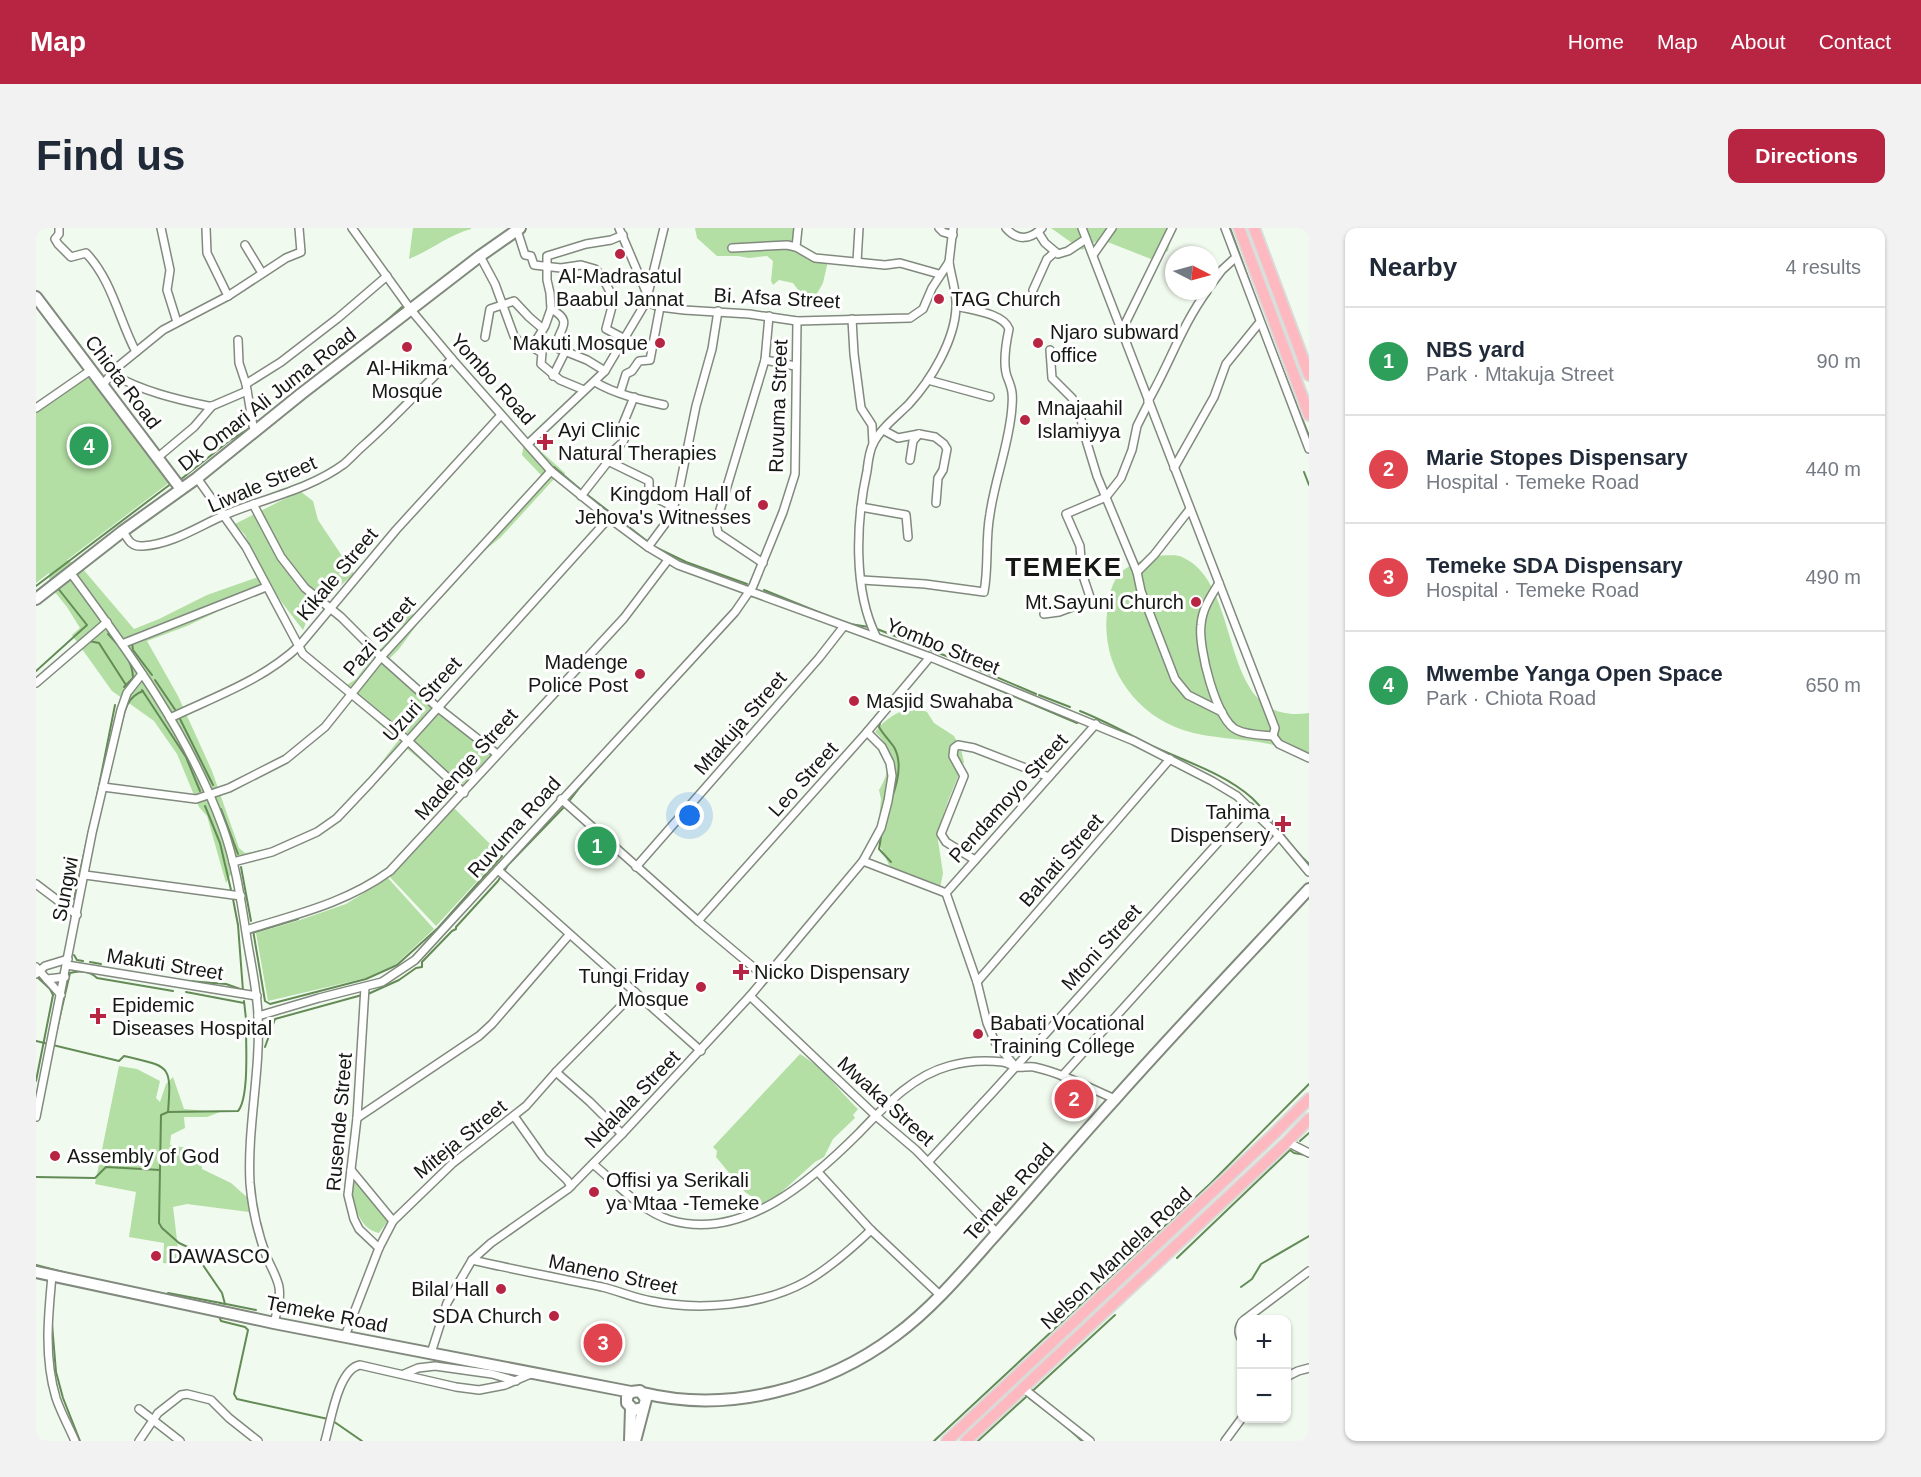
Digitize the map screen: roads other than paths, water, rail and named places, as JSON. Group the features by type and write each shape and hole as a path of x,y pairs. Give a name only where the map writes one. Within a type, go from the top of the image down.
{"main road":[{"path":"1239,228 1309,415"},
{"path":"1254,228 1309,375"},
{"name":"Nelson Mandela Road","path":"947,1441 1309,1100"},
{"name":"Nelson Mandela Road","path":"966,1441 1309,1119"}],"street":[{"path":"59,228 59,234 55,239 58,244 71,256 86,253 99,271 114,299 136,352"},
{"path":"161,228 170,270 167,290 177,322"},
{"path":"206,228 207,253 228,296"},
{"path":"106,381 163,330 228,296 286,258 302,252 299,228"},
{"name":"Yombo Road","path":"352,228 411,310 551,471"},
{"path":"528,444 606,371 646,298 664,228"},
{"path":"796,247 798,228"},
{"path":"857,262 859,228"},
{"path":"873,444 928,380 950,333 956,306 949,262 953,232 943,232 939,228"},
{"path":"1006,228 1012,234 1023,238 1040,230 1040,238 1055,252 1062,254 1086,239"},
{"path":"1082,228 1275,728 1273,736"},
{"path":"1093,255 1112,228"},
{"path":"1122,330 1172,228"},
{"path":"1225,228 1309,449"},
{"path":"518,229 525,255 531,256 534,265 568,268 581,265 598,272 615,299 606,329 625,339"},
{"name":"Dk Omari Ali Juma Road","path":"36,599 123,531 197,478 301,394 518,229"},
{"path":"532,347 551,309 547,280 548,255 611,240 621,231 646,298"},
{"path":"245,245 262,273"},
{"path":"732,248 776,245 796,247 815,258 885,265 900,263 939,274"},
{"path":"1033,290 1047,259 1055,252"},
{"path":"480,256 495,284 514,336 522,345 543,353 541,364 553,376 584,390"},
{"path":"1219,274 1235,258"},
{"name":"Bi. Afsa Street","path":"646,298 660,307 769,316 797,321 902,319 916,315 923,309 939,274 949,262"},
{"path":"159,457 194,427 212,406 246,388 281,362 387,276"},
{"name":"Chiota Road","path":"36,297 40,309 91,370 106,381 181,489"},
{"path":"1044,614 1059,612 1091,600 1082,573 1080,546 1066,513 1106,497 1121,478 1132,450 1137,426 1148,401 1160,382 1176,344 1202,300"},
{"path":"485,337 490,309 516,301 543,329"},
{"path":"862,580 925,584 984,592 988,526 1012,404 1011,383 1007,379 1006,366 1009,329 1006,323 999,318 956,306"},
{"path":"620,393 626,374 632,371 639,361 650,360 660,307"},
{"path":"551,309 564,319 562,333 556,346 606,371"},
{"path":"648,547 674,507 696,406 712,350 718,311"},
{"path":"763,563 718,533 716,523 765,360 769,316"},
{"path":"852,319 861,408 870,421 873,444 861,507 859,542 866,612 876,636"},
{"name":"Ruvuma Street","path":"750,592 763,563 795,474 797,321"},
{"path":"1174,468 1214,397 1227,364 1260,322"},
{"path":"238,340 239,363 253,426 257,431"},
{"path":"1050,350 1052,378 1077,405 1106,497 1137,572 1141,591 1175,678 1188,695 1222,712"},
{"path":"553,376 565,352"},
{"name":"Liwale Street","path":"123,531 130,543 142,546 181,536 223,516 321,478 345,464 387,426 452,359"},
{"path":"765,360 795,366"},
{"path":"36,408 91,370"},
{"path":"928,380 990,397"},
{"path":"106,381 134,386 186,402 212,406"},
{"path":"595,382 605,388 664,405"},
{"path":"581,496 608,461 610,454 621,445 625,437 623,424 634,397"},
{"name":"Kikale Street","path":"170,718 266,671 287,657 299,646 396,530 501,415"},
{"path":"883,430 898,438 919,434 935,437 945,444 947,449 943,470 938,478 936,502"},
{"path":"910,460 913,441 919,434"},
{"path":"608,461 649,481 649,489 658,494 658,499 674,507"},
{"name":"Yombo Street","path":"551,471 609,518 668,560 750,592 876,636 1096,724 1220,785 1250,807 1279,836 1309,872"},
{"name":"Pazi Street","path":"103,787 196,799 229,788 286,759 325,727 381,657 551,471"},
{"path":"197,478 246,547 266,587 309,660 407,740 464,793"},
{"path":"253,504 273,543 305,588 330,608 437,707 497,754"},
{"path":"861,507 906,515 908,537"},
{"path":"1137,572 1163,545 1190,509"},
{"name":"Uzuri Street","path":"233,862 272,852 316,832 337,818 609,518"},
{"name":"Madenge Street","path":"246,930 343,899 361,891 390,871 624,618 668,560"},
{"path":"69,572 122,644 189,750 210,795 233,862 241,896 257,996 250,1182 253,1210 259,1233 279,1287 274,1323"},
{"path":"1219,583 1202,615 1200,640 1206,671 1225,718 1236,730 1273,736 1280,744 1309,758"},
{"path":"122,644 266,587"},
{"name":"Ruvuma Road","path":"258,1016 365,987 390,978 416,960 561,799 735,612 750,592"},
{"path":"36,683 107,622"},
{"name":"Mtakuja Street","path":"636,867 819,658 844,626"},
{"name":"Leo Street","path":"698,921 867,732 930,657"},
{"name":"Sungwi","path":"36,1117 103,787 124,701 133,683 142,674"},
{"name":"Pendamoyo Street","path":"946,893 1096,724"},
{"name":"Ndalala Street","path":"431,1353 447,1303 472,1260 491,1243 571,1186 593,1164 701,1051 863,861 880,828 892,776 890,763 882,747 867,732"},
{"path":"975,860 946,842 941,834 964,776 953,756 954,748 958,745 974,748 1049,777"},
{"name":"Bahati Street","path":"976,982 1170,759"},
{"path":"561,799 636,867 765,977"},
{"name":"Mtoni Street","path":"928,1162 1250,807"},
{"path":"1062,1076 1279,836"},
{"path":"863,861 946,893 991,1034 1015,1067"},
{"path":"498,870 701,1051"},
{"path":"85,875 241,896"},
{"path":"36,884 77,915"},
{"name":"Temeke Road","path":"667,1399 686,1401 737,1399 778,1391 814,1380 840,1370 883,1345 909,1325 941,1296 1114,1099 1309,890"},
{"path":"357,1118 479,1036 569,935"},
{"path":"61,995 37,970 54,963 68,962"},
{"name":"Makuti Street","path":"68,962 257,996"},
{"path":"47,979 65,977"},
{"name":"Rusende Street","path":"365,987 357,1118 348,1195 354,1219 365,1237 379,1248"},
{"name":"Miteja Street","path":"345,1336 379,1248 393,1221 453,1163 526,1106 556,1072 635,992"},
{"name":"Mwaka Street","path":"750,996 876,1116 928,1162 997,1233"},
{"path":"593,1164 652,1211 669,1219 703,1223 738,1219 792,1192 818,1172 903,1090 927,1074 948,1066 989,1062 1005,1063 1015,1067 1032,1067 1062,1076 1114,1099"},
{"path":"556,1072 622,1134"},
{"path":"514,1116 543,1157 571,1186"},
{"path":"1287,1142 1309,1153"},
{"path":"351,1170 393,1221"},
{"path":"818,1172 871,1230 941,1296"},
{"name":"Maneno Street","path":"472,1260 606,1288 648,1301 686,1306 724,1306 783,1291 805,1282 828,1268 871,1230"},
{"path":"1251,1315 1309,1271"},
{"name":"Temeke Road","path":"36,1272 274,1323 611,1388 635,1403"},
{"path":"52,1276 48,1311 48,1350 56,1398 75,1441"},
{"path":"325,1441 341,1382 350,1368 354,1366 360,1365 480,1390 494,1389 535,1372"},
{"path":"403,1374 418,1368 435,1366 492,1374 516,1381"},
{"path":"1291,1375 1309,1368"},
{"path":"1023,1388 1090,1441"},
{"path":"635,1403 646,1399 643,1393 667,1399"},
{"path":"139,1441 158,1413 182,1395 187,1394 211,1400 258,1441"},
{"path":"635,1403 667,1399"},
{"path":"630,1441 635,1403"},
{"path":"635,1403 635,1441"},
{"path":"139,1409 180,1441"},
{"path":"1225,1441 1238,1423"}],"waterway":[{"path":"1230,228 1260,310"},
{"path":"384,323 402,307"},
{"path":"69,331 89,358"},
{"path":"292,395 342,356"},
{"path":"1279,360 1309,436"},
{"path":"180,480 229,441 253,426"},
{"path":"554,467 580,489"},
{"path":"1304,472 1309,485"},
{"path":"36,586 172,483"},
{"path":"585,493 647,541"},
{"path":"655,547 686,562 747,584"},
{"path":"36,671 87,625 57,587"},
{"path":"764,590 828,616"},
{"path":"747,600 750,596 758,597"},
{"path":"850,624 869,627"},
{"path":"877,629 959,661"},
{"path":"108,634 131,665 133,678 124,687"},
{"path":"89,641 99,643 126,685"},
{"path":"132,643 133,650 152,675"},
{"path":"938,664 1077,723"},
{"path":"973,667 1036,694"},
{"path":"155,680 176,711 213,785"},
{"path":"142,690 186,757 200,791"},
{"path":"120,730 129,701 143,691"},
{"path":"1039,695 1070,707"},
{"path":"94,811 115,705"},
{"path":"1080,711 1216,774 1241,789 1260,806 1309,864"},
{"path":"368,994 422,967 422,962 456,929 498,881 508,865 567,804 647,712"},
{"path":"881,720 879,727 894,747 899,767 891,800"},
{"path":"107,784 113,758"},
{"path":"205,806 220,843 231,890"},
{"path":"221,809 238,854"},
{"path":"74,899 90,826"},
{"path":"882,831 879,849 891,862"},
{"path":"253,930 265,1001 270,1004 366,979 397,965 438,928 502,856"},
{"path":"241,867 251,921"},
{"path":"233,899 238,925 243,991"},
{"path":"255,932 298,919"},
{"path":"74,955 77,960 83,961"},
{"path":"90,962 101,964"},
{"path":"55,1038 70,973 84,972 97,978 173,991"},
{"path":"36,976 53,995 36,1081"},
{"path":"188,981 226,984 243,990"},
{"path":"186,992 244,1003"},
{"path":"265,1047 275,1019 362,995"},
{"path":"244,1001 246,1019"},
{"path":"220,1303 225,1304 222,1293 192,1249 179,1243 159,1223 161,1115 168,1112 238,1111 244,1095 246,1029"},
{"path":"36,1041 119,1061 124,1056 159,1066 168,1076 168,1112"},
{"path":"934,1441 1211,1183 1309,1084"},
{"path":"1300,1141 1309,1133"},
{"path":"1177,1258 1290,1150 1306,1155"},
{"path":"36,1177 95,1178 106,1167 160,1170"},
{"path":"1241,1287 1252,1279 1261,1264 1309,1236"},
{"path":"36,1265 63,1272"},
{"path":"168,1293 221,1303"},
{"path":"226,1304 256,1310"},
{"path":"218,1314 221,1321 245,1327 248,1330 234,1394 237,1399 328,1419"},
{"path":"978,1441 1115,1315"},
{"path":"52,1324 56,1372 63,1398 80,1441"},
{"path":"1029,1398 1050,1414"},
{"path":"333,1421 362,1441"},
{"path":"1060,1421 1082,1441"},
{"path":"1235,1433 1243,1423"}],"place":[{"name":"Al-Madrasatul Baabul Jannat","path":"620,254"},
{"name":"TAG Church","path":"939,299"},
{"name":"Makuti Mosque","path":"660,343"},
{"name":"Njaro subward office","path":"1038,343"},
{"name":"Al-Hikma Mosque","path":"407,347"},
{"name":"Mnajaahil Islamiyya","path":"1025,420"},
{"name":"Ayi Clinic Natural Therapies","path":"545,442"},
{"name":"Mwembe Yanga Open Space","path":"89,446"},
{"name":"Kingdom Hall of Jehova's Witnesses","path":"763,505"},
{"name":"Mt.Sayuni Church","path":"1196,602"},
{"name":"Madenge Police Post","path":"640,674"},
{"name":"Masjid Swahaba","path":"854,701"},
{"name":"Tahima Dispensery","path":"1283,824"},
{"name":"NBS yard","path":"597,846"},
{"name":"Nicko Dispensary","path":"741,972"},
{"name":"Tungi Friday Mosque","path":"701,987"},
{"name":"Epidemic Diseases Hospital","path":"98,1016"},
{"name":"Babati Vocational Training College","path":"978,1034"},
{"name":"Marie Stopes Dispensary","path":"1074,1099"},
{"name":"Assembly of God","path":"55,1156"},
{"name":"Offisi ya Serikali ya Mtaa -Temeke","path":"594,1192"},
{"name":"DAWASCO","path":"156,1256"},
{"name":"Bilal Hall","path":"501,1289"},
{"name":"SDA Church","path":"554,1316"},
{"name":"Temeke SDA Dispensary","path":"603,1343"}],"district":[{"name":"TEMEKE","path":"1064,567"}]}
